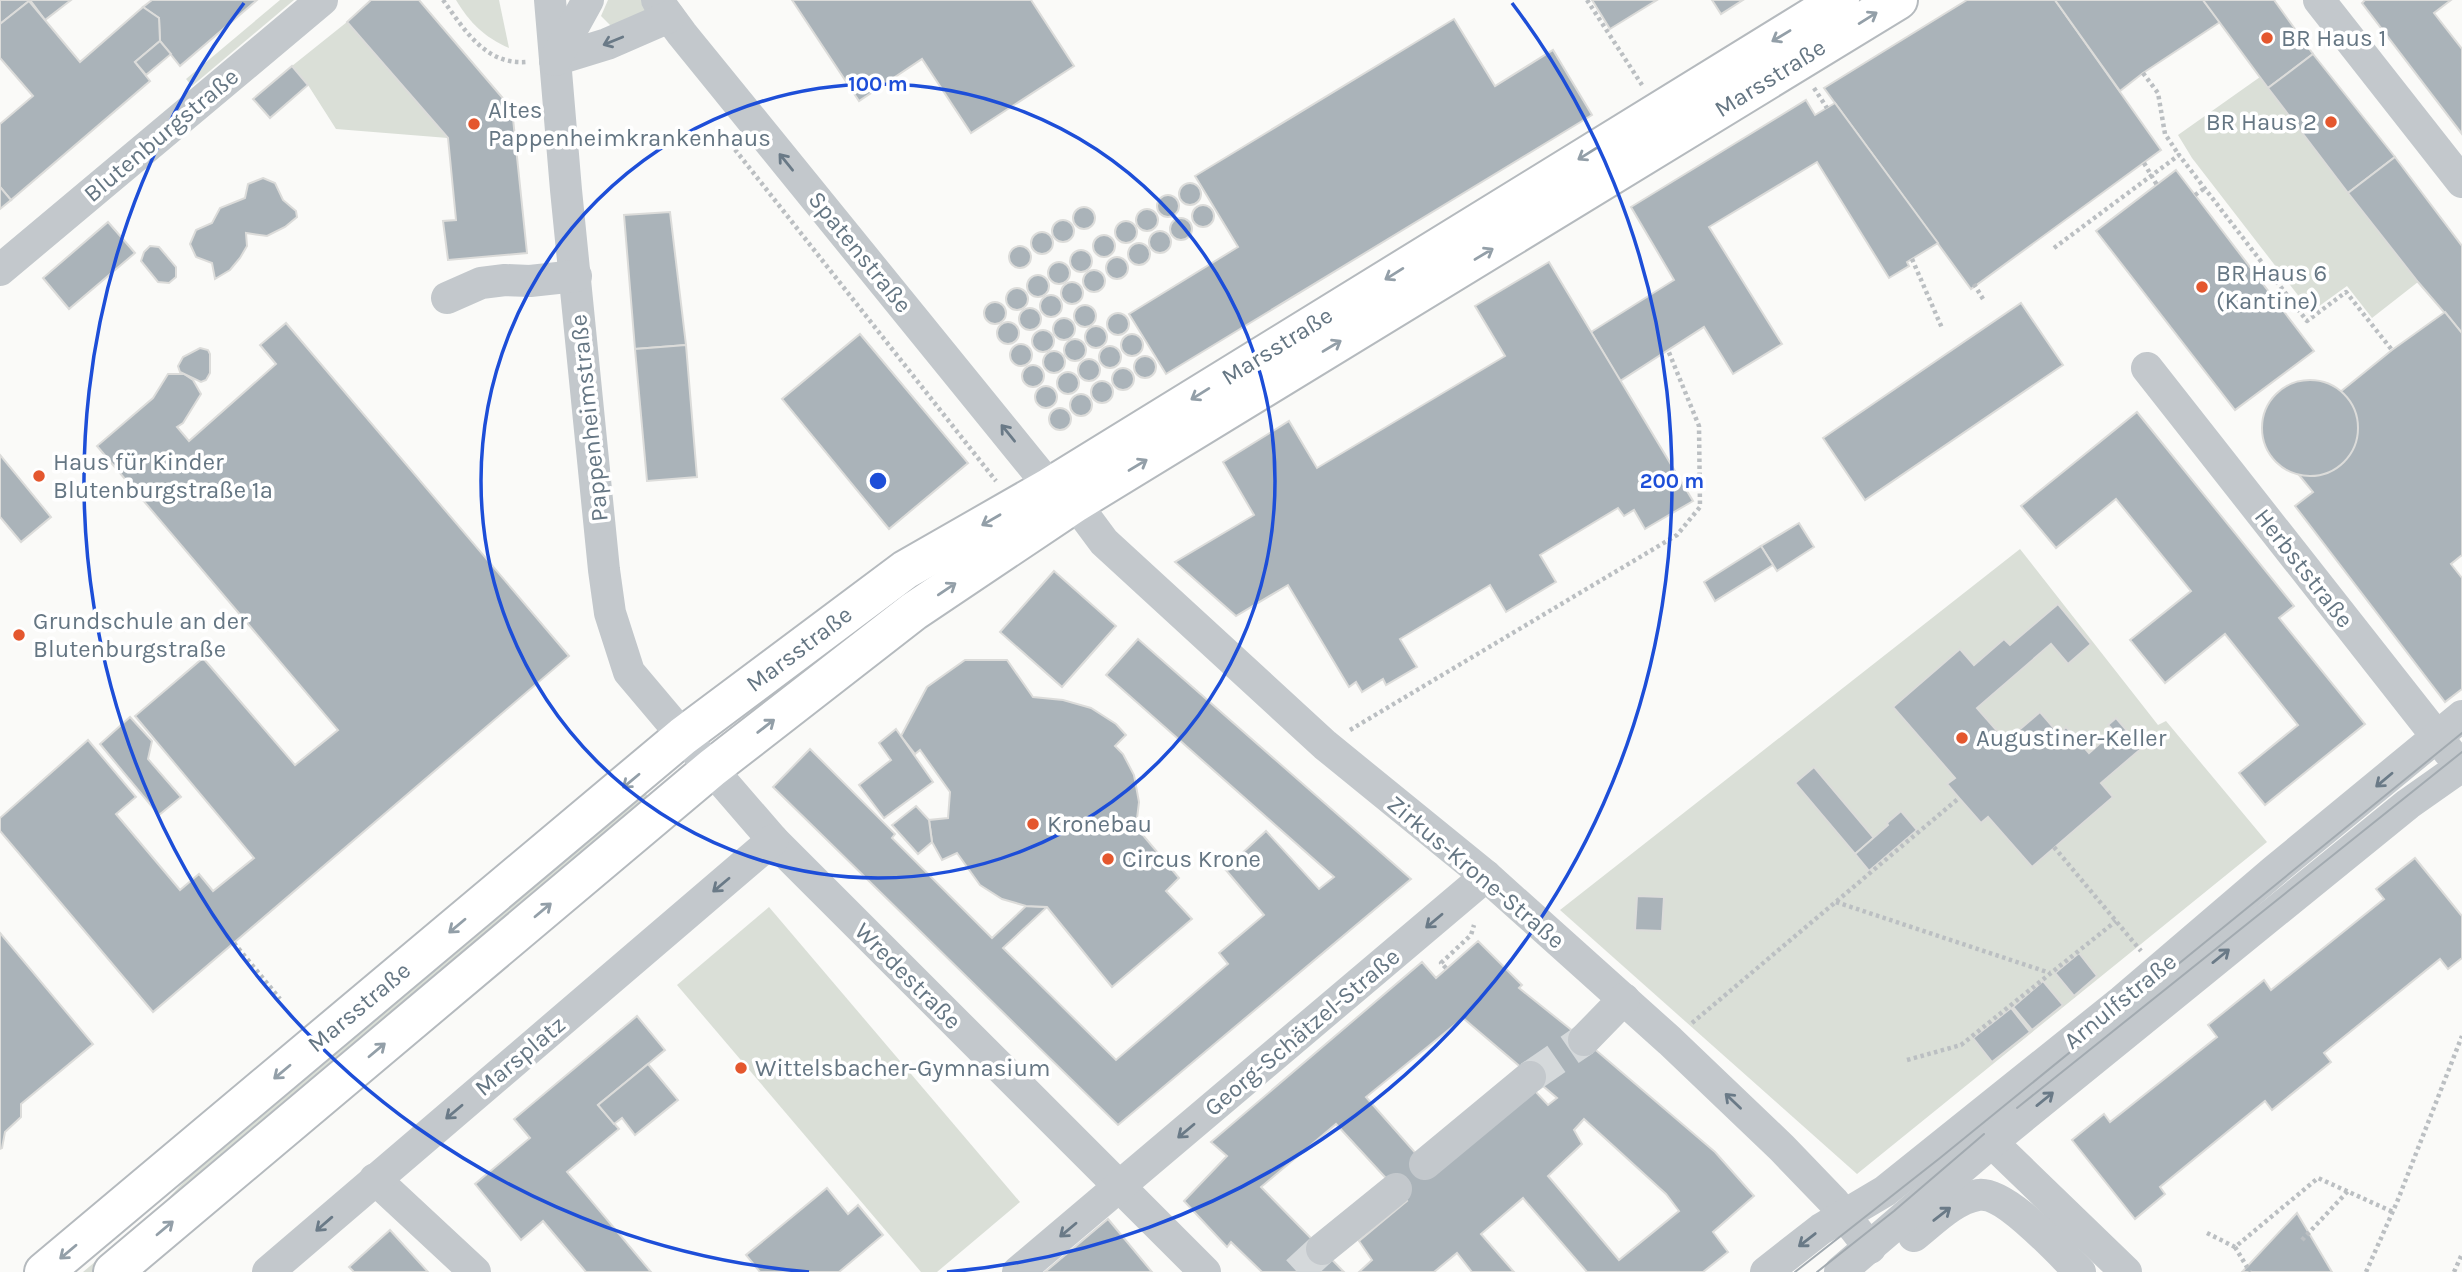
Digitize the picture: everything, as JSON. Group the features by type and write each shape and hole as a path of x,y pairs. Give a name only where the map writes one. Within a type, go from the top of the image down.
{"main road":[{"name":"Marsstraße","path":"113,1272 723,781 914,611 1063,495 1642,133 1840,0"},
{"name":"Marsstraße","path":"1642,133 1898,0"},
{"name":"Marsstraße","path":"44,1272 683,736 905,570 1063,495"}],"street":[{"name":"Blutenburgstraße","path":"0,270 322,0"},
{"name":"Pappenheimstraße","path":"550,0 610,613 629,672 723,781"},
{"path":"555,60 588,0"},
{"path":"2322,4 2462,182"},
{"name":"Spatenstraße","path":"555,60 607,44 663,9 1063,495"},
{"path":"447,298 481,283 576,276"},
{"name":"Herbststraße","path":"2147,368 2461,766"},
{"name":"Zirkus-Krone-Straße","path":"1063,495 1104,542 1325,745 1486,876 1670,1041 1782,1148 1845,1216 1870,1248"},
{"name":"Arnulfstraße","path":"1841,1272 1870,1248 1981,1132 2123,1001 2462,716"},
{"name":"Arnulfstraße","path":"1766,1272 1821,1229 1981,1132 2461,766"},
{"name":"Wredestraße","path":"723,781 772,840 1205,1272"},
{"name":"Marsplatz","path":"268,1272 772,840"},
{"name":"Georg-Schätzel-Straße","path":"1018,1272 1486,876"},
{"path":"1584,1040 1624,999"},
{"path":"1425,1164 1530,1077"},
{"path":"1981,1132 2126,1272"},
{"path":"375,1179 475,1272"},
{"path":"1322,1249 1396,1189"},
{"path":"1841,1272 1863,1260 1899,1247 1955,1204 1978,1195 1991,1195 2012,1208 2080,1272"}],"path":[{"path":"443,0 470,38 488,52 519,63 555,60"},
{"path":"1587,0 1642,133"},
{"path":"2143,73 2158,93 2165,134 2308,321 2346,292 2392,350"},
{"path":"1811,83 1827,108"},
{"path":"714,123 999,484"},
{"path":"2054,248 2179,155"},
{"path":"2144,163 2157,185"},
{"path":"2195,195 2205,188"},
{"path":"1912,259 1942,328"},
{"path":"1974,284 1983,299"},
{"path":"1325,745 1677,534 1700,507 1699,426 1668,350"},
{"path":"2131,735 2139,728"},
{"path":"1670,1041 1959,798"},
{"path":"2054,847 2146,957"},
{"path":"1836,902 2051,973"},
{"path":"1907,1060 1961,1045 2116,921"},
{"path":"1446,968 1441,963 1471,935"},
{"path":"234,943 280,999"},
{"path":"2366,1272 2393,1212 2462,1035"},
{"path":"2235,1247 2318,1178 2393,1212"},
{"path":"2302,1240 2348,1191"},
{"path":"2207,1233 2235,1247 2250,1272"},
{"path":"2454,1272 2462,1254"}],"shaded area":[{"path":"280,0 294,0 192,86 186,79"},
{"path":"456,0 499,0 509,48 478,28"},
{"path":"608,0 648,0 656,9 613,28 601,16"},
{"path":"347,22 448,138 336,129 308,85 292,66"},
{"path":"2260,77 2418,282 2372,318 2347,286 2311,312 2192,158 2178,135"},
{"name":"Augustiner-Keller","path":"2020,549 2158,725 2166,721 2267,842 1857,1174 1560,910"},
{"path":"643,791 649,797 95,1272 83,1272 159,1208 200,1165"},
{"path":"769,907 1020,1202 937,1272 921,1272 677,985"}],"building":[{"path":"0,0 28,0 29,1 0,24"},
{"path":"30,0 71,0 45,20"},
{"path":"152,0 257,0 180,66 160,41 159,18 143,7"},
{"name":"Altes Pappenheimkrankenhaus","path":"371,0 419,0 512,109 527,253 448,260 443,221 456,220 448,138 347,22"},
{"path":"792,0 1031,0 1074,66 971,133 922,59 859,101"},
{"path":"1592,0 1657,0 1610,29"},
{"path":"1712,0 1743,0 1721,14"},
{"path":"1967,0 2055,0 2161,150 1971,289 1824,88"},
{"path":"2055,0 2203,0 2220,22 2120,91"},
{"name":"BR Haus 1","path":"2203,0 2274,0 2313,54 2268,88"},
{"path":"2365,0 2451,0 2434,13 2462,49 2462,134 2362,3"},
{"path":"29,1 80,62 143,7 159,18 160,41 135,62 150,81 11,200 0,187 0,124 33,96 0,58 0,24"},
{"path":"1454,19 1495,86 1553,50 1592,115 1166,374 1129,314 1238,247 1195,176"},
{"path":"160,41 171,54 146,75 135,62"},
{"name":"BR Haus 2","path":"2313,54 2395,157 2348,193 2268,88"},
{"path":"292,66 308,85 270,118 253,99"},
{"path":"1806,100 1815,115 1835,103 1938,243 1907,262 1909,266 1889,278 1817,162 1709,227 1782,344 1733,374 1704,327 1620,381 1591,332 1674,280 1631,207"},
{"path":"2395,157 2462,246 2462,333 2348,193"},
{"name":"BR Haus 6 (Kantine)","path":"2176,170 2314,351 2235,410 2096,231"},
{"path":"263,178 275,183 283,200 296,211 297,217 267,236 246,233 247,246 240,258 230,270 215,279 212,263 196,257 190,244 196,230 212,223 220,208 245,198 248,184"},
{"path":"1190,183 1198,186 1201,194 1198,202 1190,205 1182,202 1179,194 1182,186"},
{"path":"0,187 11,200 0,209"},
{"path":"1168,195 1176,198 1179,206 1176,214 1168,217 1160,214 1157,206 1160,198"},
{"path":"1203,205 1211,208 1214,216 1211,224 1203,227 1195,224 1192,216 1195,208"},
{"path":"1084,207 1092,210 1095,218 1092,226 1084,229 1076,226 1073,218 1076,210"},
{"path":"1147,209 1155,212 1158,220 1155,228 1147,231 1139,228 1136,220 1139,212"},
{"path":"670,212 686,345 635,349 624,215"},
{"path":"1181,218 1189,221 1192,229 1189,237 1181,240 1173,237 1170,229 1173,221"},
{"path":"1063,220 1071,223 1074,231 1071,239 1063,242 1055,239 1052,231 1055,223"},
{"path":"1126,221 1134,224 1137,232 1134,240 1126,243 1118,240 1115,232 1118,224"},
{"path":"108,222 135,253 69,309 43,278"},
{"path":"1160,231 1168,234 1171,242 1168,250 1160,253 1152,250 1149,242 1152,234"},
{"path":"1042,232 1050,235 1053,243 1050,251 1042,254 1034,251 1031,243 1034,235"},
{"path":"1104,235 1112,238 1115,246 1112,254 1104,257 1096,254 1093,246 1096,238"},
{"path":"1139,243 1147,246 1150,254 1147,262 1139,265 1131,262 1128,254 1131,246"},
{"path":"150,246 159,247 176,267 176,277 169,283 158,282 141,261"},
{"path":"1020,246 1028,249 1031,257 1028,265 1020,268 1012,265 1009,257 1012,249"},
{"path":"1081,250 1089,253 1092,261 1089,269 1081,272 1073,269 1070,261 1073,253"},
{"path":"1117,257 1125,260 1128,268 1125,276 1117,279 1109,276 1106,268 1109,260"},
{"path":"1059,262 1067,265 1070,273 1067,281 1059,284 1051,281 1048,273 1051,265"},
{"path":"1549,262 1693,501 1645,529 1634,510 1624,516 1618,508 1540,555 1556,582 1506,612 1490,585 1400,639 1417,667 1386,685 1383,679 1362,692 1356,682 1349,687 1288,585 1236,616 1175,562 1254,515 1223,462 1289,421 1317,468 1505,356 1475,306"},
{"path":"1094,270 1102,273 1105,281 1102,289 1094,292 1086,289 1083,281 1086,273"},
{"path":"1038,275 1046,278 1049,286 1046,294 1038,297 1030,294 1027,286 1030,278"},
{"path":"1072,282 1080,285 1083,293 1080,301 1072,304 1064,301 1061,293 1064,285"},
{"path":"1017,288 1025,291 1028,299 1025,307 1017,310 1009,307 1006,299 1009,291"},
{"path":"1051,295 1059,298 1062,306 1059,314 1051,317 1043,314 1040,306 1043,298"},
{"path":"995,302 1003,305 1006,313 1003,321 995,324 987,321 984,313 987,305"},
{"path":"2021,303 2063,365 1865,500 1823,438"},
{"path":"1085,305 1093,308 1096,316 1093,324 1085,327 1077,324 1074,316 1077,308"},
{"path":"1030,308 1038,311 1041,319 1038,327 1030,330 1022,327 1019,319 1022,311"},
{"path":"2445,312 2462,333 2462,555 2451,564 2462,578 2462,689 2445,702 2295,506 2313,492 2299,475 2287,435 2392,350"},
{"path":"1118,313 1126,316 1129,324 1126,332 1118,335 1110,332 1107,324 1110,316"},
{"path":"1064,318 1072,321 1075,329 1072,337 1064,340 1056,337 1053,329 1056,321"},
{"path":"1008,322 1016,325 1019,333 1016,341 1008,344 1000,341 997,333 1000,325"},
{"path":"286,323 569,656 153,1012 0,831 0,818 88,740 136,797 116,814 180,890 199,874 213,891 254,858 135,716 203,658 295,765 338,730 97,446 153,398 168,374 184,374 193,380 201,394 183,423 177,427 189,441 276,364 260,345"},
{"path":"1096,326 1104,329 1107,337 1104,345 1096,348 1088,345 1085,337 1088,329"},
{"path":"1043,330 1051,333 1054,341 1051,349 1043,352 1035,349 1032,341 1035,333"},
{"path":"860,334 968,463 889,529 782,399"},
{"path":"1132,334 1140,337 1143,345 1140,353 1132,356 1124,353 1121,345 1124,337"},
{"path":"1075,339 1083,342 1086,350 1083,358 1075,361 1067,358 1064,350 1067,342"},
{"path":"1021,344 1029,347 1032,355 1029,363 1021,366 1013,363 1010,355 1013,347"},
{"path":"686,345 697,477 647,481 635,349"},
{"path":"1110,346 1118,349 1121,357 1118,365 1110,368 1102,365 1099,357 1102,349"},
{"path":"200,348 208,350 210,354 210,373 206,380 201,382 180,372 178,366 183,357"},
{"path":"1054,351 1062,354 1065,362 1062,370 1054,373 1046,370 1043,362 1046,354"},
{"path":"1145,356 1153,359 1156,367 1153,375 1145,378 1137,375 1134,367 1137,359"},
{"path":"1089,359 1097,362 1100,370 1097,378 1089,381 1081,378 1078,370 1081,362"},
{"path":"1033,365 1041,368 1044,376 1041,384 1033,387 1025,384 1022,376 1025,368"},
{"path":"1123,368 1131,371 1134,379 1131,387 1123,390 1115,387 1112,379 1115,371"},
{"path":"1068,372 1076,375 1079,383 1076,391 1068,394 1060,391 1057,383 1060,375"},
{"path":"2310,380 2328,384 2344,394 2354,410 2358,428 2354,446 2344,462 2328,472 2310,476 2292,472 2276,462 2266,446 2262,428 2266,410 2276,394 2292,384"},
{"path":"1102,381 1110,384 1113,392 1110,400 1102,403 1094,400 1091,392 1094,384"},
{"path":"1046,386 1054,389 1057,397 1054,405 1046,408 1038,405 1035,397 1038,389"},
{"path":"1081,394 1089,397 1092,405 1089,413 1081,416 1073,413 1070,405 1073,397"},
{"path":"1060,408 1068,411 1071,419 1068,427 1060,430 1052,427 1049,419 1052,411"},
{"path":"2137,412 2294,606 2279,618 2365,724 2265,805 2239,773 2298,725 2225,634 2165,683 2130,640 2191,591 2116,499 2056,548 2021,506"},
{"path":"0,455 51,517 21,542 0,517"},
{"path":"1799,523 1814,547 1777,571 1761,546"},
{"path":"1761,546 1773,565 1715,601 1704,582"},
{"path":"1054,571 1116,626 1062,687 1000,632"},
{"name":"Augustiner-Keller","path":"2058,604 2091,644 2068,664 2051,644 1977,708 2006,741 2040,712 2059,734 2066,727 2089,753 2114,731 2108,725 2116,718 2142,748 2101,783 2113,797 2032,867 1988,817 1981,823 1959,798 1947,784 1955,778 1893,707 1960,649 1974,665 2004,639 2010,645"},
{"path":"1138,639 1411,879 1118,1125 773,787 810,749 895,834 892,838 992,938 1026,906 1047,907 1003,948 1116,1060 1228,964 1219,953 1264,915 1225,869 1266,831 1319,889 1334,877 1106,675"},
{"name":"Kronebau","path":"965,660 1007,660 1033,697 1063,700 1091,708 1116,724 1126,735 1115,746 1123,754 1134,775 1139,802 1136,827 1179,878 1166,891 1192,919 1112,987 1047,907 1026,906 1002,899 980,885 957,853 942,860 932,842 929,820 948,818 950,792 920,750 915,754 901,736 927,687"},
{"path":"130,717 152,741 148,759 181,797 159,815 100,744"},
{"path":"896,729 933,782 884,818 859,785 891,760 879,743"},
{"path":"1814,767 1874,838 1855,854 1795,783"},
{"path":"916,806 929,820 932,842 918,854 892,825"},
{"path":"1901,811 1917,830 1869,871 1855,854"},
{"path":"2415,858 2462,916 2462,958 2448,969 2440,959 2324,1053 2331,1062 2272,1110 2265,1101 2160,1187 2165,1194 2135,1219 2072,1140 2104,1114 2110,1122 2217,1037 2208,1025 2264,980 2271,990 2384,899 2376,889"},
{"path":"1637,896 1664,897 1662,931 1635,930"},
{"path":"0,933 93,1044 21,1104 21,1117 5,1132 0,1149"},
{"path":"1478,941 1522,985 1519,988 1715,1152 1754,1196 1713,1232 1728,1252 1703,1272 1587,1272 1523,1198 1481,1234 1514,1272 1472,1272 1457,1253 1434,1272 1359,1272 1372,1260 1359,1241 1407,1201 1336,1124 1261,1187 1344,1272 1262,1272 1231,1242 1227,1247 1184,1201 1227,1156 1211,1142 1422,962 1436,978","holes":["1463,1018 1557,1098 1548,1105 1535,1091 1425,1164 1366,1097","1584,1119 1666,1194 1679,1211 1619,1260 1548,1176 1582,1144 1574,1130"]},
{"path":"2079,953 2097,976 2074,996 2055,973"},
{"path":"2043,981 2063,1005 2032,1030 2013,1007"},
{"path":"2011,1008 2030,1032 1992,1062 1973,1038"},
{"path":"637,1016 665,1050 598,1105 619,1129 567,1172 651,1272 586,1272 543,1221 521,1240 475,1184 530,1138 514,1119"},
{"path":"648,1064 678,1100 635,1135 622,1118 614,1124 598,1105"},
{"path":"827,1188 848,1214 858,1205 883,1235 839,1272 760,1272 746,1255"},
{"path":"2297,1213 2332,1272 2242,1272"},
{"path":"1108,1219 1152,1272 1045,1272"},
{"path":"390,1230 428,1272 354,1272 349,1267"}],"tunnel":[{"path":"1530,1077 1584,1040"},
{"path":"1297,1272 1322,1249"}],"tram line":[{"path":"1795,1272 1940,1158 2462,733"},
{"path":"2017,1108 2462,752"},
{"path":"1817,1272 1984,1134"}],"place":[{"name":"BR Haus 1","path":"2267,38"},
{"name":"BR Haus 2","path":"2331,122"},
{"name":"Altes Pappenheimkrankenhaus","path":"474,124"},
{"name":"BR Haus 6 (Kantine)","path":"2202,287"},
{"name":"Haus für Kinder Blutenburgstraße 1a","path":"39,476"},
{"name":"Grundschule an der Blutenburgstraße","path":"19,635"},
{"name":"Augustiner-Keller","path":"1962,738"},
{"name":"Kronebau","path":"1033,824"},
{"name":"Circus Krone","path":"1108,859"},
{"name":"Wittelsbacher-Gymnasium","path":"741,1068"}]}
